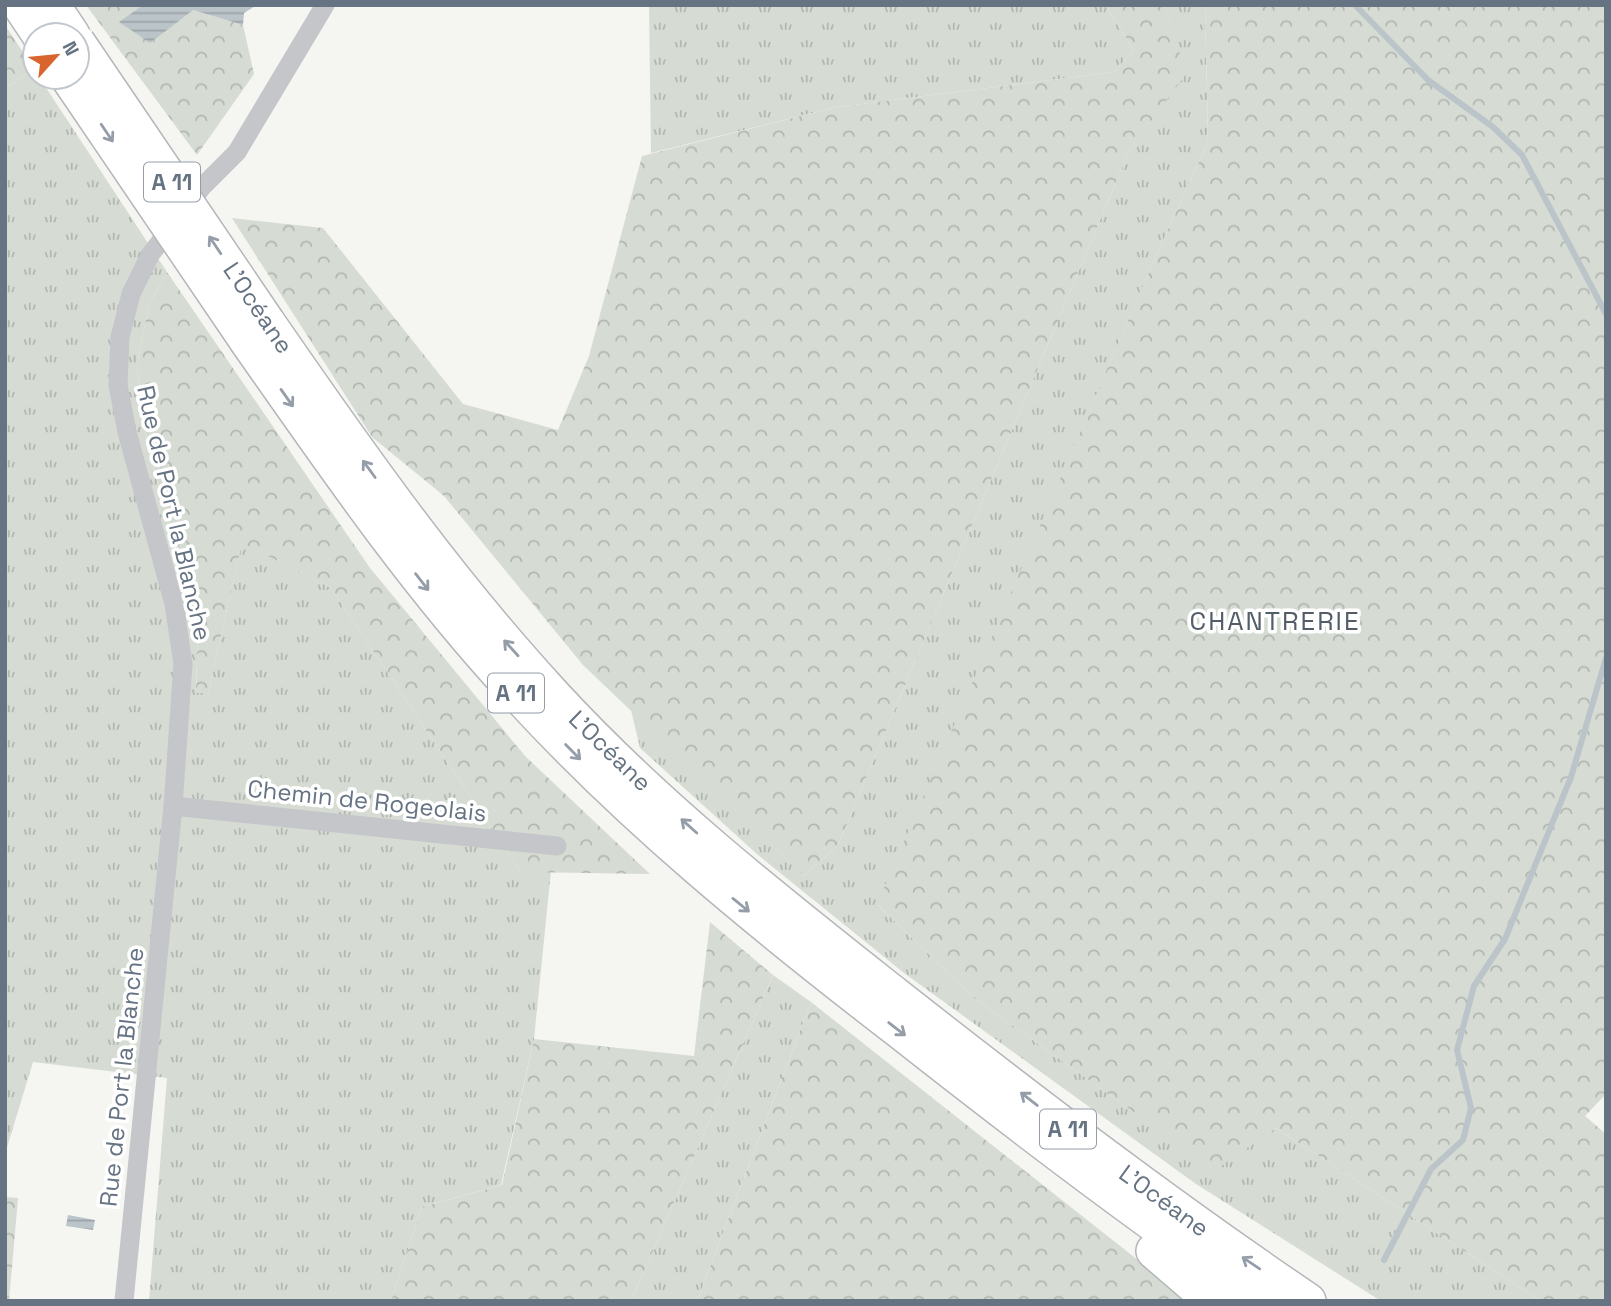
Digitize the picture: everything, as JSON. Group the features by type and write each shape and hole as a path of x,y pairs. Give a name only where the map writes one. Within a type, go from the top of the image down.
{"highway":[{"path":"19,5 30,21"},
{"path":"52,5 63,21"},
{"name":"L’Océane","path":"91,64 258,332 436,599 561,740 657,833 730,895 1071,1164 1262,1301"},
{"name":"L’Océane","path":"78,91 258,332 373,474 462,590 555,697 641,783 755,883 970,1054 1129,1175 1308,1301"},
{"path":"1071,1164 1093,1203 1212,1301"}],"street":[{"name":"Rue de Port la Blanche","path":"124,1301 173,806 183,664 174,604 127,432 118,385 120,337 131,294 150,255 202,187 237,152 325,5"},
{"name":"Chemin de Rogeolais","path":"173,806 557,846"}],"green space":[{"path":"86,5 143,5 120,22 193,10 243,25 254,74 197,155"},
{"path":"649,5 1105,5 1134,50 1114,72 837,107 651,153"},
{"path":"1105,5 1165,5 1186,74 1129,151 838,845 804,876 583,665 444,496 372,437 232,218 323,228 463,404 558,430 589,356 642,156 837,107 1114,72 1134,50"},
{"path":"1165,5 1205,5 1208,142 1155,258 878,905 974,998 1214,1169 1276,1128 1541,1301 1381,1301 1196,1184 904,973 758,855 640,748 631,710 804,876 838,845 1129,151 1185,74"},
{"path":"1205,5 1606,5 1606,1094 1585,1116 1606,1134 1606,1301 1541,1301 1276,1128 1215,1170 974,998 877,904 1155,258 1208,142"},
{"path":"5,25 21,49 21,78 9,86 5,83"},
{"path":"21,78 21,91 48,91 167,272 149,305 137,365 146,439 198,629 196,692 208,693 242,542 331,588 521,872 551,871 534,1039 501,1185 422,1207 391,1301 149,1301 167,1078 33,1062 5,1154 5,83 9,86"},
{"path":"167,272 370,568 525,756 650,874 521,872 331,588 242,543 208,693 196,693 198,629 146,439 137,365 149,305"},
{"path":"710,922 773,975 631,1301 391,1301 422,1207 502,1185 534,1039 694,1056"},
{"path":"773,975 811,1002 697,1301 631,1301"},
{"path":"811,1002 1172,1287 1186,1301 697,1301"},
{"path":"5,1197 18,1198 9,1301 5,1301"}],"shaded area":[{"path":"143,5 257,5 244,13 243,25 193,10 150,43 119,22"},
{"path":"68,1215 95,1220 93,1230 66,1226"}],"waterway":[{"path":"1355,5 1428,80 1493,127 1522,155 1606,314"},
{"path":"1384,1260 1431,1169 1463,1140 1471,1108 1457,1050 1474,986 1505,939 1571,777 1606,658"}],"district":[{"name":"CHANTRERIE","path":"1275,621"}]}
